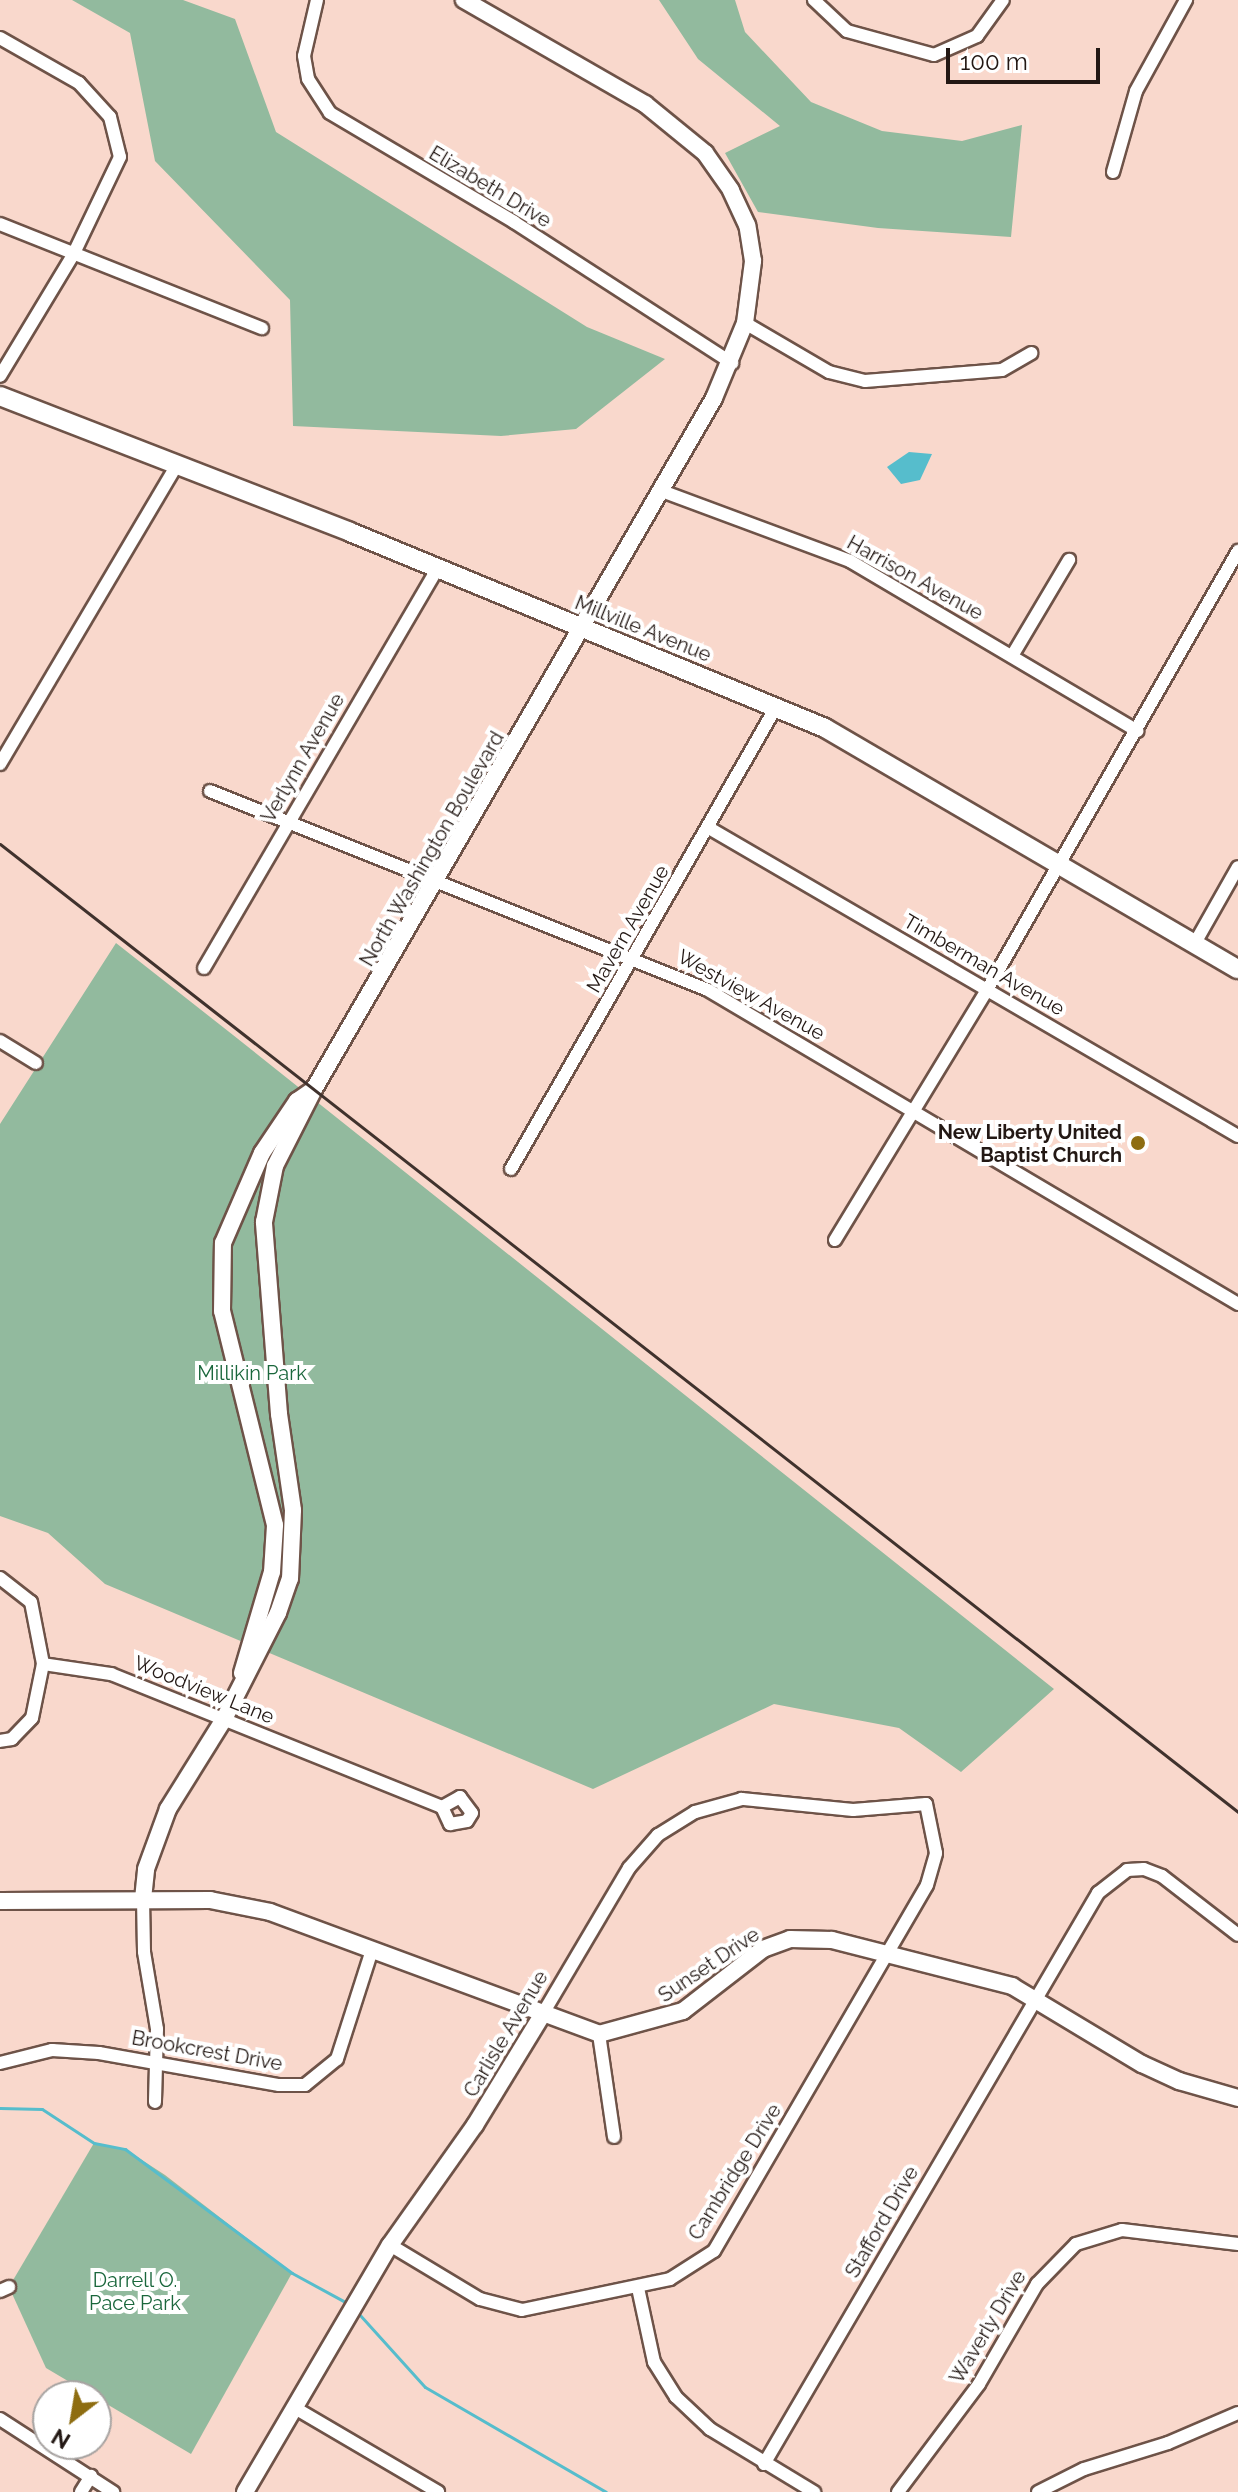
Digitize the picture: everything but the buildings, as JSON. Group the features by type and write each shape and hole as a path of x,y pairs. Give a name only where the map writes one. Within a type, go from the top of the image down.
{"main road":[{"name":"Millville Avenue","path":"0,396 582,627 825,728 1238,969"}],"street":[{"name":"Elizabeth Drive","path":"317,0 304,56 308,79 330,113 514,222 732,363"},
{"name":"North Washington Boulevard","path":"155,2102 158,2063 144,1952 146,1869 168,1809 224,1719 241,1678 278,1613 290,1579 293,1510 272,1343 264,1222 275,1166 314,1089 440,880 732,363 745,323 753,261 747,225 731,190 705,153 645,104 464,0"},
{"path":"814,0 847,31 918,54 959,46 995,18 1003,0"},
{"path":"1113,172 1136,91 1186,0"},
{"path":"0,38 79,83 110,117 120,157 73,255 0,376"},
{"path":"0,224 262,328"},
{"path":"745,323 829,372 865,381 1002,370 1031,353"},
{"path":"0,764 176,466"},
{"name":"Harrison Avenue","path":"659,490 850,561 1138,731"},
{"path":"835,1240 987,990 1138,731 1238,551"},
{"path":"1012,656 1069,560"},
{"name":"Verlynn Avenue","path":"204,968 437,569"},
{"name":"Mavern Avenue","path":"511,1169 776,707"},
{"name":"Westview Avenue","path":"210,791 635,957 708,990 1238,1304"},
{"name":"Timberman Avenue","path":"709,828 1238,1136"},
{"path":"1195,943 1238,867"},
{"path":"0,1041 36,1063"},
{"name":"North Washington Boulevard","path":"241,1678 245,1648 272,1572 275,1525 222,1311 223,1243 262,1153 297,1101 314,1089"},
{"path":"0,1578 31,1602 43,1664 32,1718 12,1739 0,1741"},
{"name":"Woodview Lane","path":"43,1664 111,1674 442,1807"},
{"name":"Carlisle Avenue","path":"245,2492 390,2245 475,2125 629,1868 658,1835 695,1812 742,1799 853,1810 926,1804"},
{"name":"Cambridge Drive","path":"390,2245 480,2299 522,2310 670,2279 714,2251 891,1953 934,1868 936,1853 926,1804"},
{"name":"Stafford Drive","path":"764,2464 1098,1893 1127,1870 1162,1876 1238,1935"},
{"path":"0,1901 210,1900 270,1912 541,2017 599,2034 614,2137"},
{"name":"Sunset Drive","path":"599,2034 683,2011 741,1962 790,1939 832,1940 985,1976 1035,1999 1142,2064 1179,2081 1238,2098"},
{"name":"Brookcrest Drive","path":"0,2063 52,2050 158,2063 279,2085 305,2085 337,2059 371,1953"},
{"name":"Waverly Drive","path":"898,2492 979,2384 1037,2284 1076,2244 1122,2230 1238,2244"},
{"path":"638,2288 654,2362 676,2397 710,2429 814,2492"},
{"path":"295,2408 438,2492"},
{"path":"1038,2492 1084,2469 1168,2443 1238,2413"},
{"path":"0,2419 113,2492"},
{"path":"81,2492 91,2476"},
{"path":"409,2492 416,2479"}],"green space":[{"path":"72,0 183,0 235,19 276,132 587,327 665,359 576,429 501,436 293,426 290,300 155,161 130,33"},
{"path":"659,0 735,0 745,32 811,102 882,131 962,141 1022,125 1011,237 878,228 758,212 725,153 780,126 698,59"},
{"name":"Millikin Park","path":"116,943 1054,1689 961,1772 899,1728 774,1704 593,1789 105,1584 48,1533 0,1516 0,1124"},
{"name":"Darrell O. Pace Park","path":"94,2143 125,2149 165,2175 292,2273 191,2454 112,2407 112,2380 66,2380 46,2368 9,2287"}],"water":[{"path":"909,452 932,454 920,480 901,484 887,467"}],"waterway":[{"path":"0,2108 42,2109 94,2143 125,2149 292,2273 347,2303"},
{"path":"359,2314 425,2387 606,2492"}],"railway":[{"path":"0,844 1238,1812"}],"place":[{"name":"New Liberty United Baptist Church","path":"1138,1143"}]}
